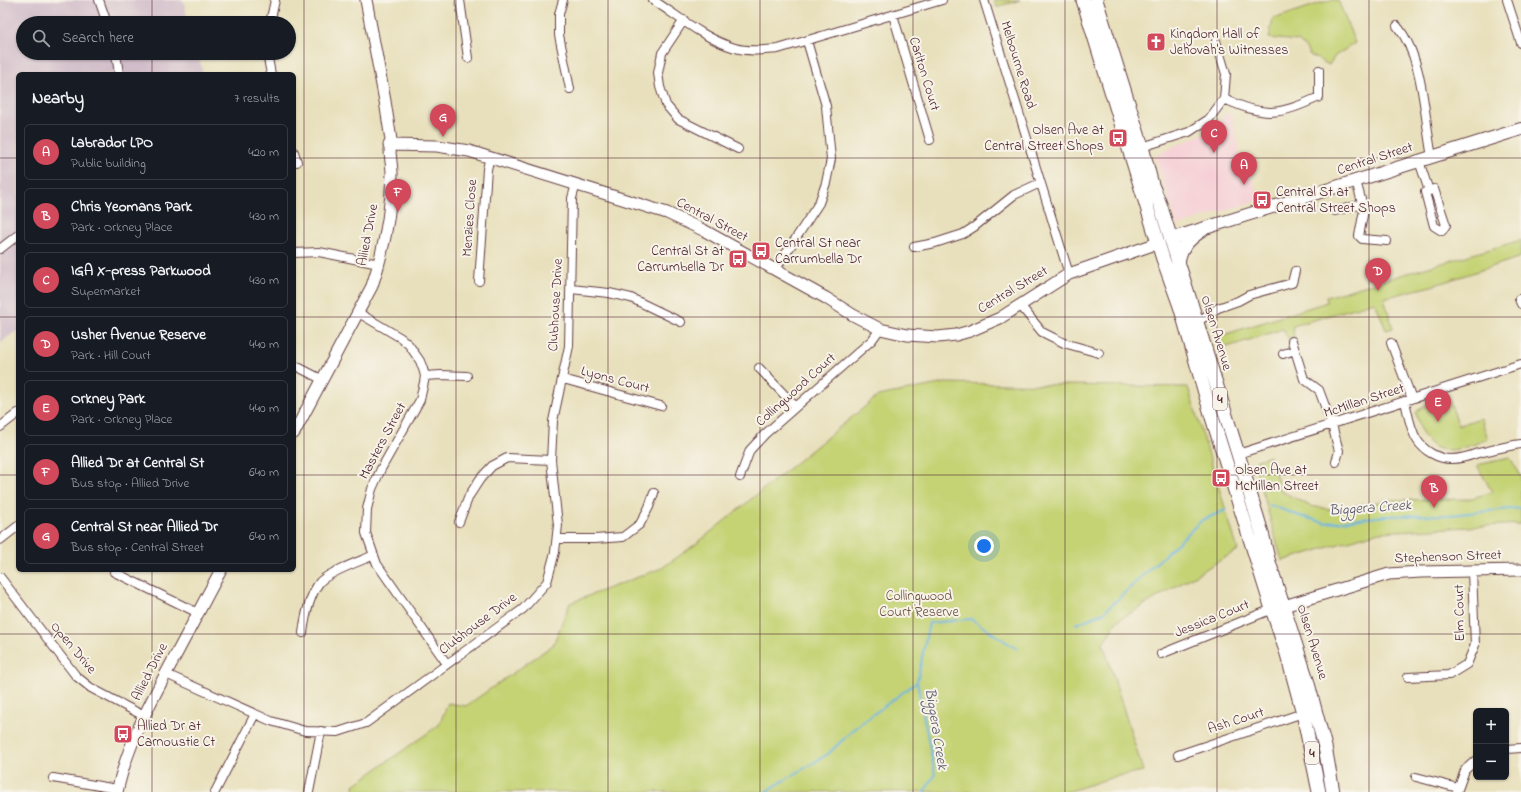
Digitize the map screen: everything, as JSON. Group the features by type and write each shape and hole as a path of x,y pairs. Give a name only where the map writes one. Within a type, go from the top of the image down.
{"main road":[{"name":"Olsen Avenue","path":"1083,0 1164,241 1180,306 1211,414 1278,608 1316,710 1333,792"},
{"name":"Olsen Avenue","path":"1096,0 1151,180 1160,204 1164,241 1178,263 1238,454 1268,559 1287,654 1303,713 1319,792"},
{"name":"Central Street","path":"1164,241 1521,129"},
{"path":"1178,263 1180,251 1185,244 1202,230"}],"street":[{"path":"99,0 105,16"},
{"path":"272,16 275,0"},
{"name":"Allied Drive","path":"296,429 372,286 386,233 392,173 389,145 391,140 366,0"},
{"path":"460,0 468,58"},
{"path":"563,0 559,14 559,35 570,89"},
{"path":"653,0 713,39 736,49 778,50 942,0"},
{"name":"Melbourne Road","path":"984,0 1069,274"},
{"path":"1507,0 1521,42"},
{"name":"Carlton Court","path":"892,15 930,140"},
{"path":"684,20 662,53 658,73 660,87 666,105 678,119 738,149"},
{"path":"1397,26 1406,37 1421,83 1432,157"},
{"path":"775,270 819,203 826,182 831,159 826,106 807,41"},
{"path":"1142,147 1189,132 1209,119 1224,99 1226,74 1216,41"},
{"path":"117,60 119,72"},
{"path":"268,60 271,72"},
{"path":"1224,99 1241,106 1263,112 1278,112 1297,107 1318,97 1319,70"},
{"name":"Central Street","path":"389,145 454,148 490,157 667,213 699,228 826,298 852,315 880,329 922,337 956,335 985,325 1069,274 1164,241"},
{"name":"Menzies Close","path":"479,281 487,169 490,157"},
{"path":"1419,161 1429,190"},
{"path":"1356,181 1363,204 1364,218 1359,236 1362,239 1387,241"},
{"path":"914,247 936,243 963,234 1009,199 1040,183"},
{"name":"Clubhouse Drive","path":"166,674 271,721 305,731 338,732 366,723 523,609 547,582 555,552 558,525 551,460 553,421 569,346 572,198 576,184"},
{"path":"1335,211 1363,204"},
{"path":"0,249 16,237"},
{"path":"296,253 319,252 379,264"},
{"path":"1197,322 1218,308 1238,301 1249,295 1292,283 1295,271"},
{"path":"571,289 609,293 631,298 680,322"},
{"path":"1020,305 1042,332 1064,343 1099,353"},
{"path":"357,312 401,338 409,345 420,360 425,376 467,376"},
{"name":"Collingwood Court","path":"740,477 750,450 765,434 795,406 872,340 880,329"},
{"path":"1292,341 1304,378 1319,390 1332,425 1339,451 1336,462"},
{"path":"1391,343 1409,400 1411,427 1417,440 1433,454 1442,458 1461,458 1521,444"},
{"path":"1284,354 1295,350"},
{"name":"McMillan Street","path":"1238,454 1521,364"},
{"path":"296,366 323,380"},
{"path":"760,368 795,406"},
{"name":"Masters Street","path":"425,376 420,400 381,469 372,489 367,509 366,533 377,564 447,664"},
{"name":"Lyons Court","path":"563,379 661,406"},
{"path":"0,427 16,415"},
{"path":"459,522 469,496 480,479 492,466 507,458 551,460"},
{"path":"557,538 595,539 623,537 640,524 650,507 654,493"},
{"path":"0,540 16,528"},
{"path":"303,633 312,598 319,582 331,574 374,555"},
{"name":"Stephenson Street","path":"1278,608 1389,574 1521,570"},
{"name":"Elm Court","path":"1408,677 1449,675 1467,664 1475,645 1472,571"},
{"path":"114,572 198,613"},
{"name":"Allied Drive","path":"117,790 133,741 144,716 220,572"},
{"name":"Open Drive","path":"0,577 76,676 91,688 144,716"},
{"name":"Jessica Court","path":"1161,654 1278,608"},
{"name":"Ash Court","path":"1178,755 1303,713"},
{"path":"215,792 255,714"},
{"path":"310,792 321,731"},
{"path":"1509,749 1521,748"},
{"path":"1416,777 1457,790 1465,770 1473,763"},
{"path":"53,778 117,790"}],"shaded area":[{"path":"0,0 183,0 187,16 16,16 16,60 200,60 203,72 16,72 16,331 0,343"},
{"path":"1227,113 1232,115 1241,163 1247,162 1259,200 1177,226 1156,158 1159,153 1163,151 1208,132"}],"green space":[{"path":"994,0 1020,0 996,7"},
{"path":"1330,0 1338,0 1355,43 1335,56 1329,65 1310,55 1305,47 1298,41 1269,38 1273,19"},
{"path":"1521,240 1521,257 1435,285 1384,298 1393,328 1386,330 1375,302 1293,326 1294,337 1288,339 1283,329 1224,348 1220,336 1327,302 1326,297"},
{"name":"Collingwood Court Reserve","path":"945,383 1188,387 1238,550 1117,621 1103,643 1143,771 1114,777 1067,792 355,792 354,785 439,725 448,703 466,706 553,645 570,603 662,568 696,544 878,396"},
{"path":"1449,398 1458,425 1481,418 1488,439 1471,446 1452,450 1444,450 1428,442 1421,431 1416,413 1420,408"},
{"path":"1269,456 1281,491 1310,506 1335,510 1388,500 1469,499 1492,492 1477,465 1510,458 1521,476 1521,524 1379,532 1282,561 1255,465 1257,460"}],"waterway":[{"name":"Biggera Creek","path":"1270,505 1325,523 1385,516 1449,515 1521,508"},
{"name":"Biggera Creek","path":"1076,624 1103,613 1202,520 1226,510"},
{"name":"Biggera Creek","path":"924,792 935,775 917,682 929,623 971,619 1017,649"},
{"path":"765,792 828,754 856,727 917,682"}],"place":[{"name":"Kingdom Hall of Jehovah's Witnesses","path":"1156,42"},
{"name":"Central St near Allied Dr","path":"443,137"},
{"name":"Olsen Ave at Central Street Shops","path":"1118,138"},
{"name":"IGA X-press Parkwood","path":"1214,153"},
{"name":"Labrador LPO","path":"1244,185"},
{"name":"Central St at Central Street Shops","path":"1262,200"},
{"name":"Allied Dr at Central St","path":"398,212"},
{"name":"Central St near Carrumbella Dr","path":"761,251"},
{"name":"Central St at Carrumbella Dr","path":"738,259"},
{"name":"Usher Avenue Reserve","path":"1378,291"},
{"name":"Orkney Park","path":"1438,422"},
{"name":"Olsen Ave at McMillan Street","path":"1221,478"},
{"name":"Chris Yeomans Park","path":"1434,508"},
{"name":"Allied Dr at Carnoustie Ct","path":"123,734"}]}
